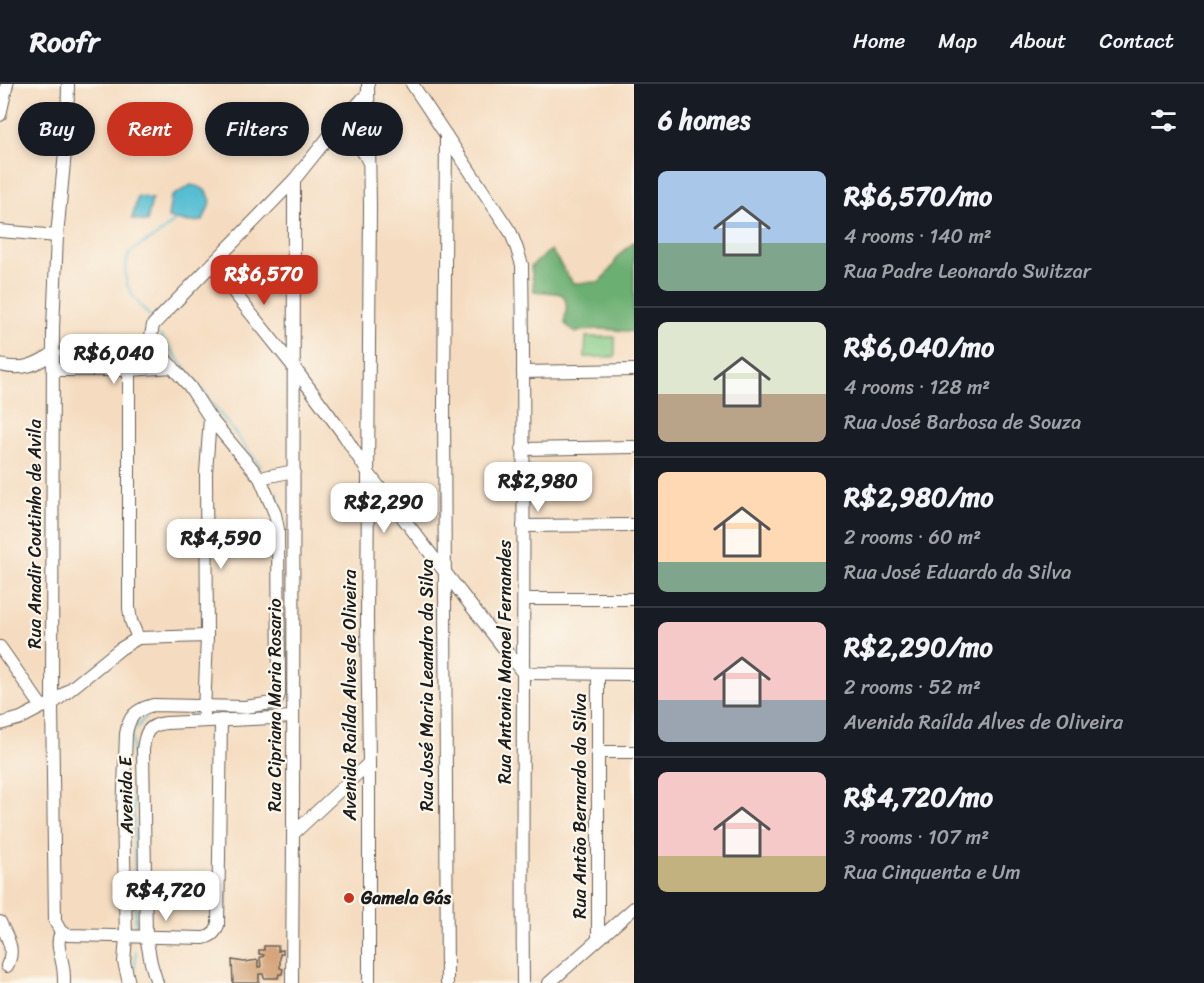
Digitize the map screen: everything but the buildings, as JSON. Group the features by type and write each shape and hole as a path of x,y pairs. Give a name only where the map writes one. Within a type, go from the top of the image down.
{"street":[{"path":"0,115 7,84"},
{"name":"Rua Antonia Manoel Fernandes","path":"412,84 511,234 522,265 524,372 522,449 523,983"},
{"name":"Rua Anadir Coutinho de Avila","path":"64,983 63,962 58,944 61,932 55,921 47,705 53,327 57,236 65,159 65,86"},
{"path":"357,102 368,88"},
{"name":"Avenida Raílda Alves de Oliveira","path":"368,88 370,165 367,620 369,983"},
{"name":"Rua José Maria Leandro da Silva","path":"446,135 447,983"},
{"path":"129,983 124,962 126,936 123,815 127,724 138,711 153,705 245,707 267,705 277,700 279,694 278,529 275,514 260,478 210,418 190,387 159,353 150,336 153,325 294,180 321,146"},
{"path":"366,156 370,165"},
{"name":"Rua Cipriana Maria Rosario","path":"292,983 294,180"},
{"path":"0,231 57,236"},
{"path":"212,265 293,366 344,435 369,474 523,673 634,674"},
{"path":"0,365 25,367 54,353"},
{"path":"54,370 129,370 173,367"},
{"path":"129,370 129,608 131,621 138,638"},
{"path":"524,372 634,370"},
{"path":"205,721 206,473 210,418"},
{"path":"344,435 356,437 366,432 368,426"},
{"path":"522,449 634,447"},
{"path":"260,478 294,471"},
{"path":"523,526 634,525"},
{"path":"524,599 634,599"},
{"path":"0,724 21,718 47,705 120,649 138,638 207,636"},
{"path":"0,647 47,705"},
{"name":"Rua Antão Bernardo da Silva","path":"598,674 598,939"},
{"name":"Avenida E","path":"157,983 146,936 143,750 144,737 148,729 157,724 293,717"},
{"path":"61,932 68,935 204,938 215,933 218,925 221,720"},
{"path":"597,752 634,753"},
{"path":"293,834 369,763"},
{"path":"549,983 634,908"},
{"path":"0,922 12,953 7,966"}],"green space":[{"path":"634,242 634,332 597,329 575,333 565,324 566,307 563,295 534,291 531,266 551,250 573,283 600,282 618,256"},
{"path":"586,337 615,337 615,357 585,357"}],"water":[{"path":"191,185 204,190 211,201 203,221 185,222 168,218 171,197"},
{"path":"138,196 152,199 147,222 132,219"}],"waterway":[{"path":"151,317 129,289 126,276 127,260 135,249 159,234 178,218"},
{"path":"160,335 261,467"},
{"path":"277,492 282,520"},
{"path":"267,710 275,709 283,700"},
{"path":"136,928 132,734 148,713 161,711"},
{"path":"173,711 199,713"},
{"path":"134,980 136,951"}],"place":[{"name":"Gamela Gás","path":"349,898"}]}
